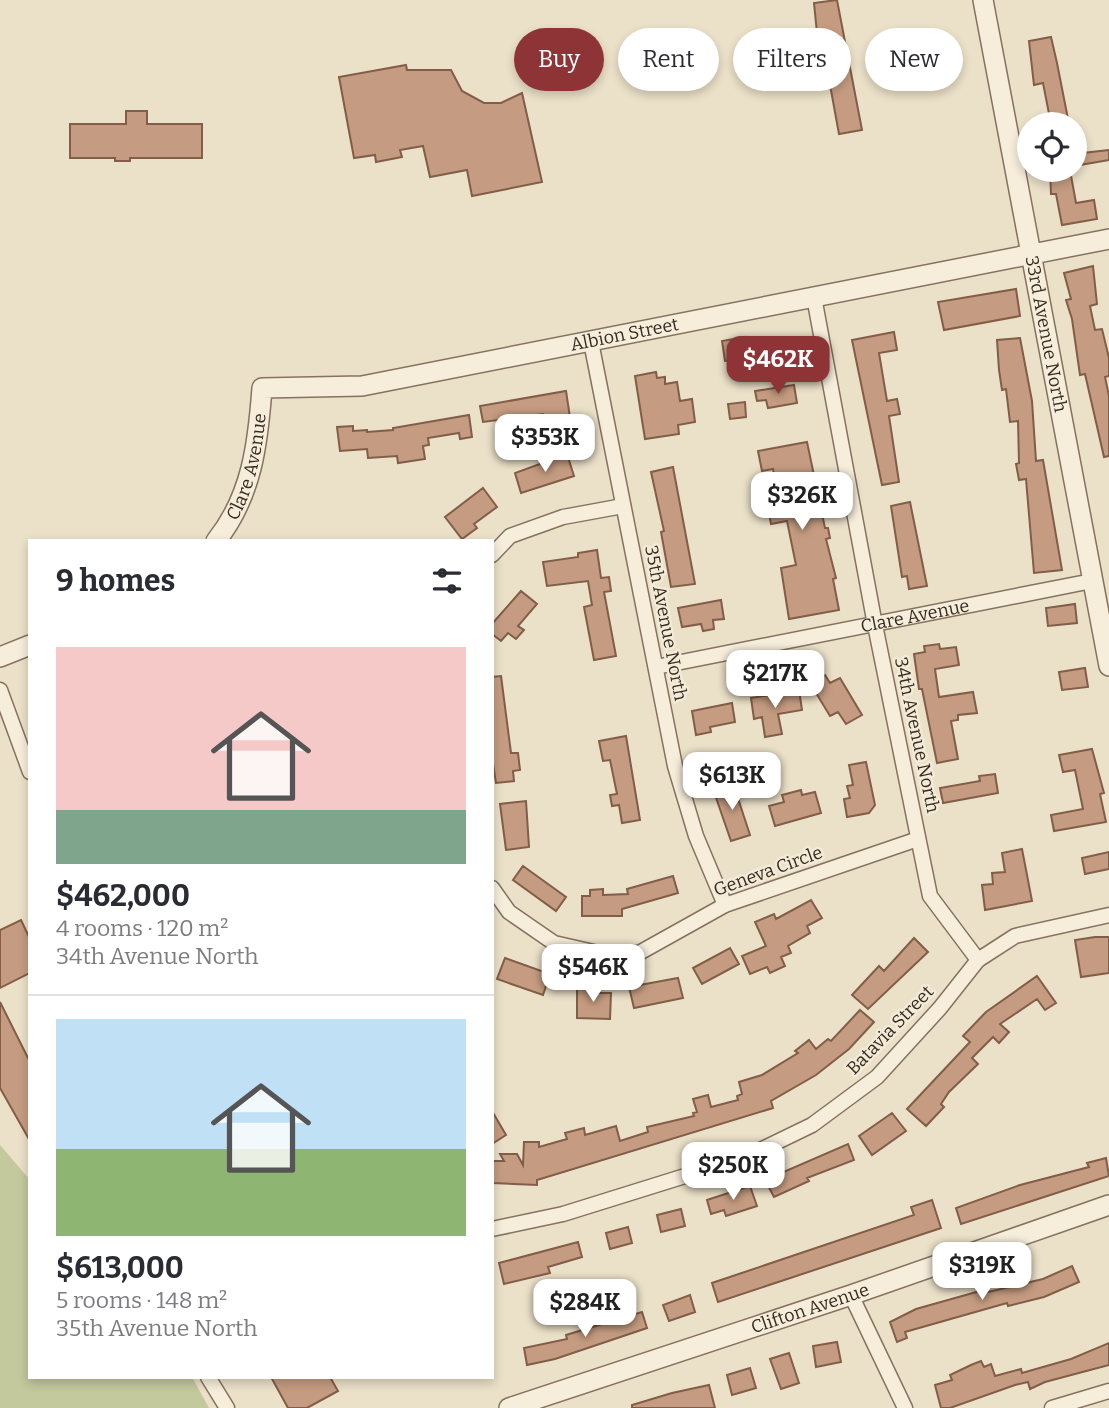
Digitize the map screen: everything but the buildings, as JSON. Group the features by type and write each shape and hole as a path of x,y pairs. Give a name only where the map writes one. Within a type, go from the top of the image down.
{"street":[{"name":"33rd Avenue North","path":"983,0 1109,666"},
{"name":"Albion Street","path":"262,388 362,386 1109,239"},
{"name":"34th Avenue North","path":"814,297 874,625 930,896 978,960"},
{"name":"35th Avenue North","path":"591,342 675,766 696,836 725,905"},
{"name":"Clare Avenue","path":"217,539 235,512 248,482 256,446 262,388"},
{"path":"494,553 510,536 562,517 623,506"},
{"name":"Clare Avenue","path":"656,667 1092,581"},
{"path":"0,657 28,646"},
{"path":"0,690 28,767"},
{"name":"Geneva Circle","path":"494,891 509,912 554,943 598,953 639,953 725,905 918,839"},
{"name":"Batavia Street","path":"494,1230 563,1214 746,1157 811,1125 877,1077 940,1008 978,960 1015,936 1109,915"},
{"name":"Clifton Avenue","path":"509,1408 851,1295 1109,1205"},
{"path":"851,1295 905,1408"},
{"path":"209,1379 227,1408"},
{"path":"1052,1408 1109,1391"}],"green space":[{"path":"0,1145 28,1178 28,1379 193,1379 209,1408 0,1408"}]}
